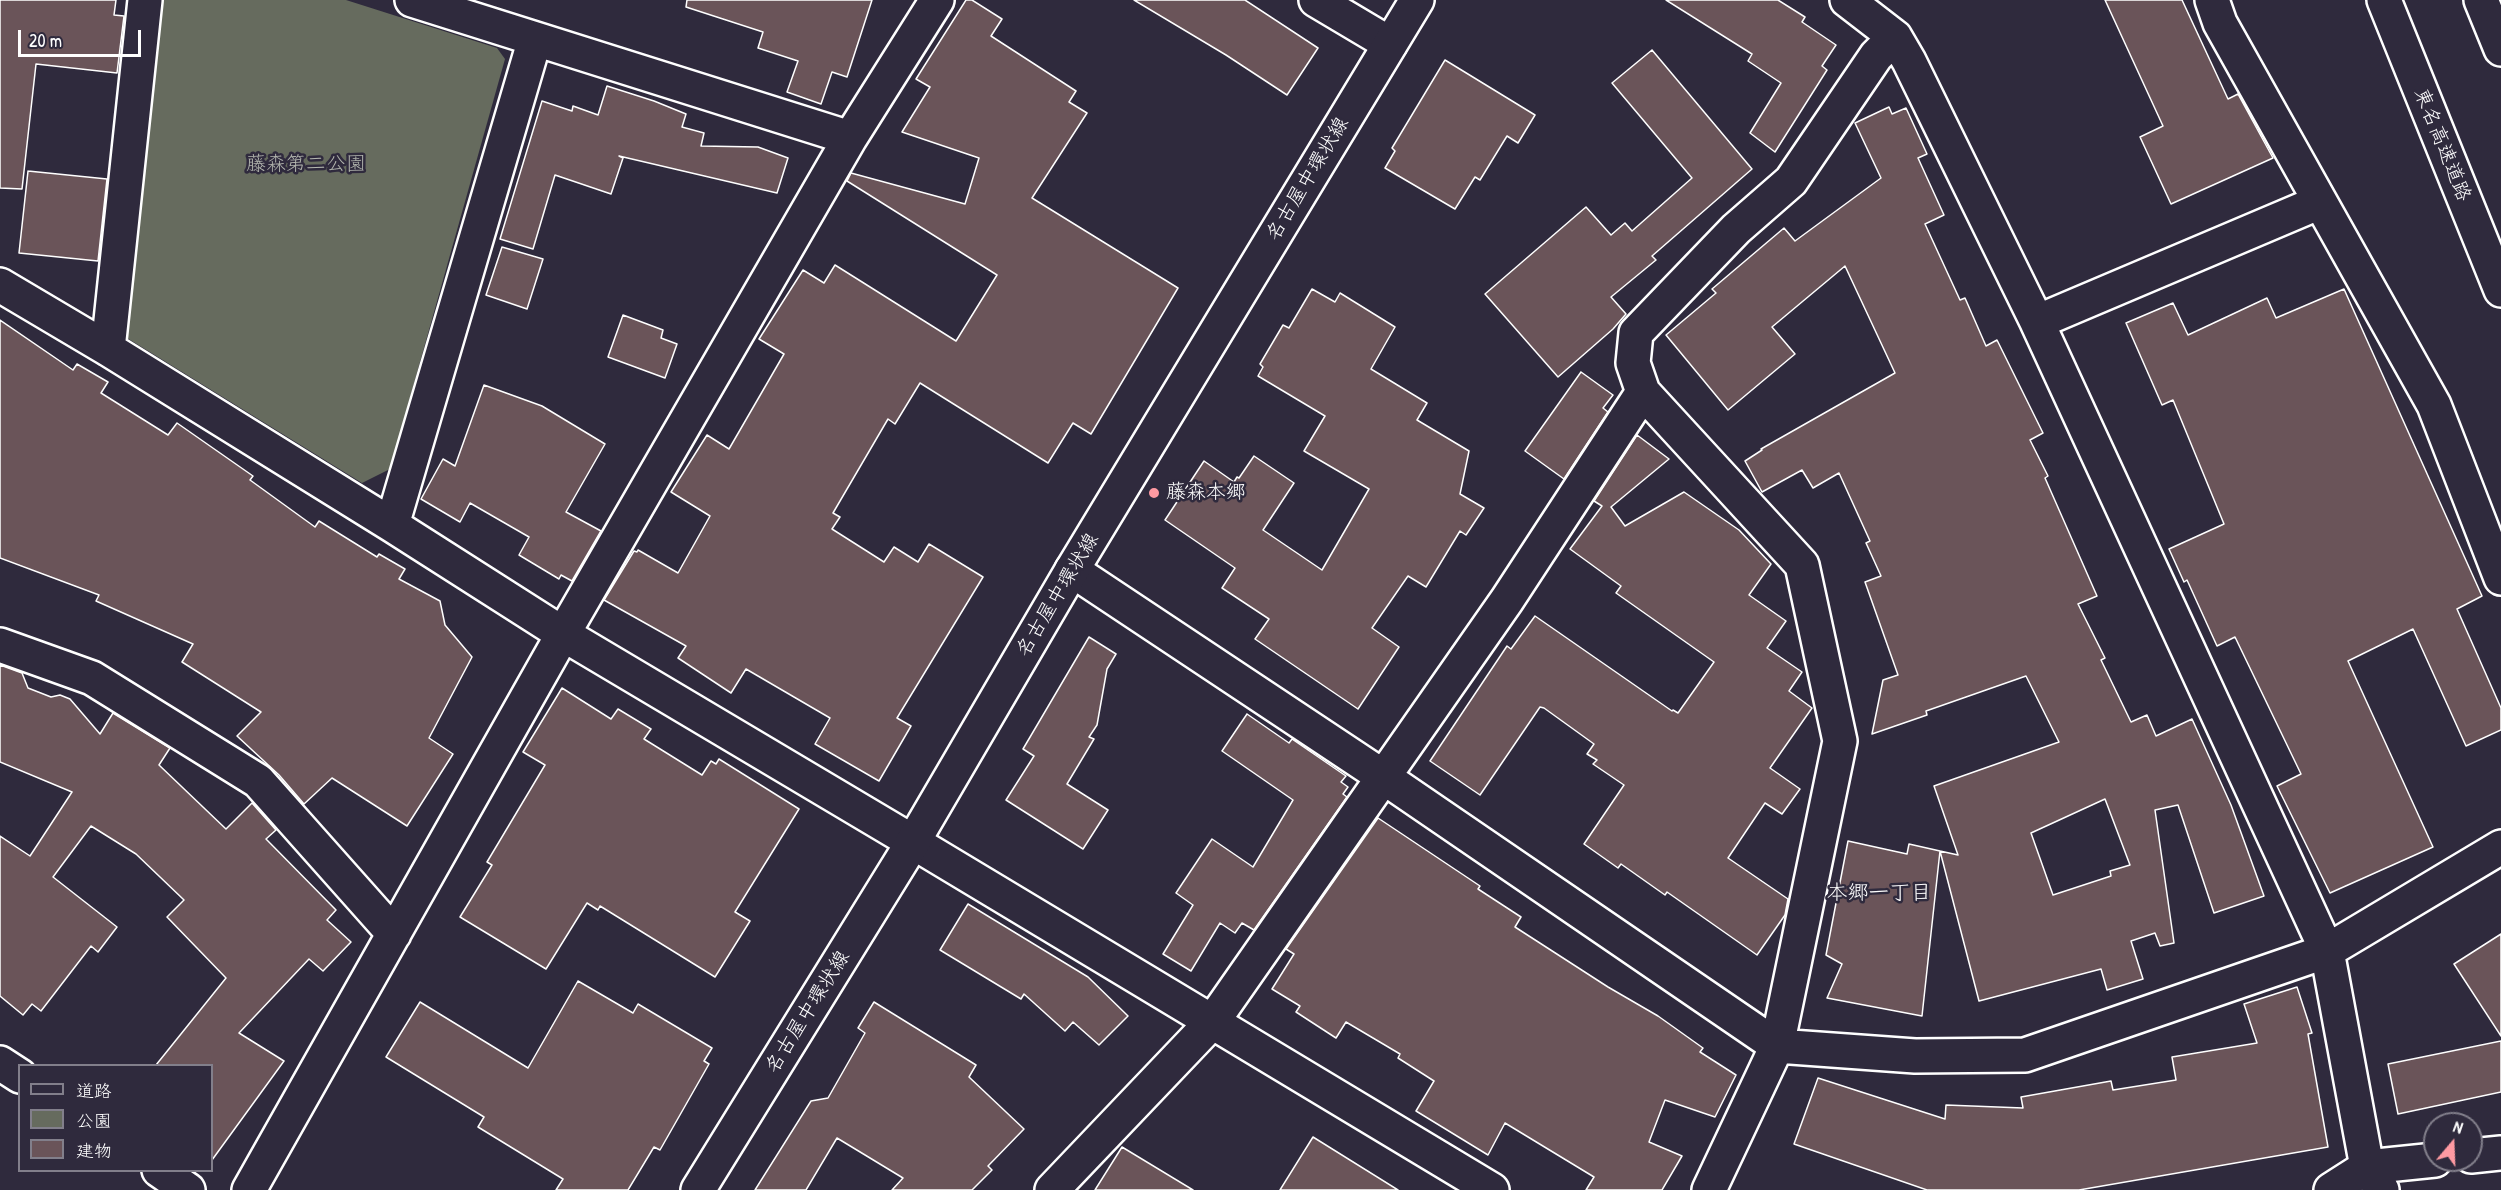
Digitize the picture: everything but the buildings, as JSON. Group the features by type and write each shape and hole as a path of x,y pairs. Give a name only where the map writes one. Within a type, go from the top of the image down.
{"main road":[{"path":"108,349 145,0"},
{"path":"412,0 850,138"},
{"path":"249,1190 563,634 850,138 937,0"},
{"path":"1316,0 1390,44"},
{"name":"名古屋中環状線","path":"698,1190 913,842 1072,570 1417,0"},
{"path":"1847,0 1895,37 1909,61 2037,322 2327,951 2375,1178"},
{"path":"2212,0 2220,23 2434,405 2501,578"},
{"name":"東名高速道路","path":"2384,0 2501,290"},
{"path":"2481,0 2501,49"},
{"path":"1709,1190 1777,1046 1840,741 1802,565 1643,392 1633,363 1636,333 1736,229 1791,181 1876,56 1895,37"},
{"path":"392,525 535,39"},
{"path":"2037,322 2320,202"},
{"path":"0,285 108,349 392,525 563,634 1492,1190"},
{"path":"1052,1190 1213,1021 1507,600 1643,392"},
{"path":"1072,570 1382,776 1777,1046 1915,1056 2025,1054 2327,951 2501,847"},
{"path":"0,645 92,678 258,781 394,934"},
{"path":"0,1063 18,1075"},
{"path":"2483,1155 2501,1154"},
{"path":"2331,1190 2423,1164"},
{"path":"162,1172 188,1190"}],"green space":[{"name":"藤森第二公園","path":"156,0 346,0 497,48 505,59 390,469 362,483 127,338"}],"place":[{"name":"藤森本郷","path":"1154,493"}],"district":[{"name":"本郷一丁目","path":"1879,893"}]}
